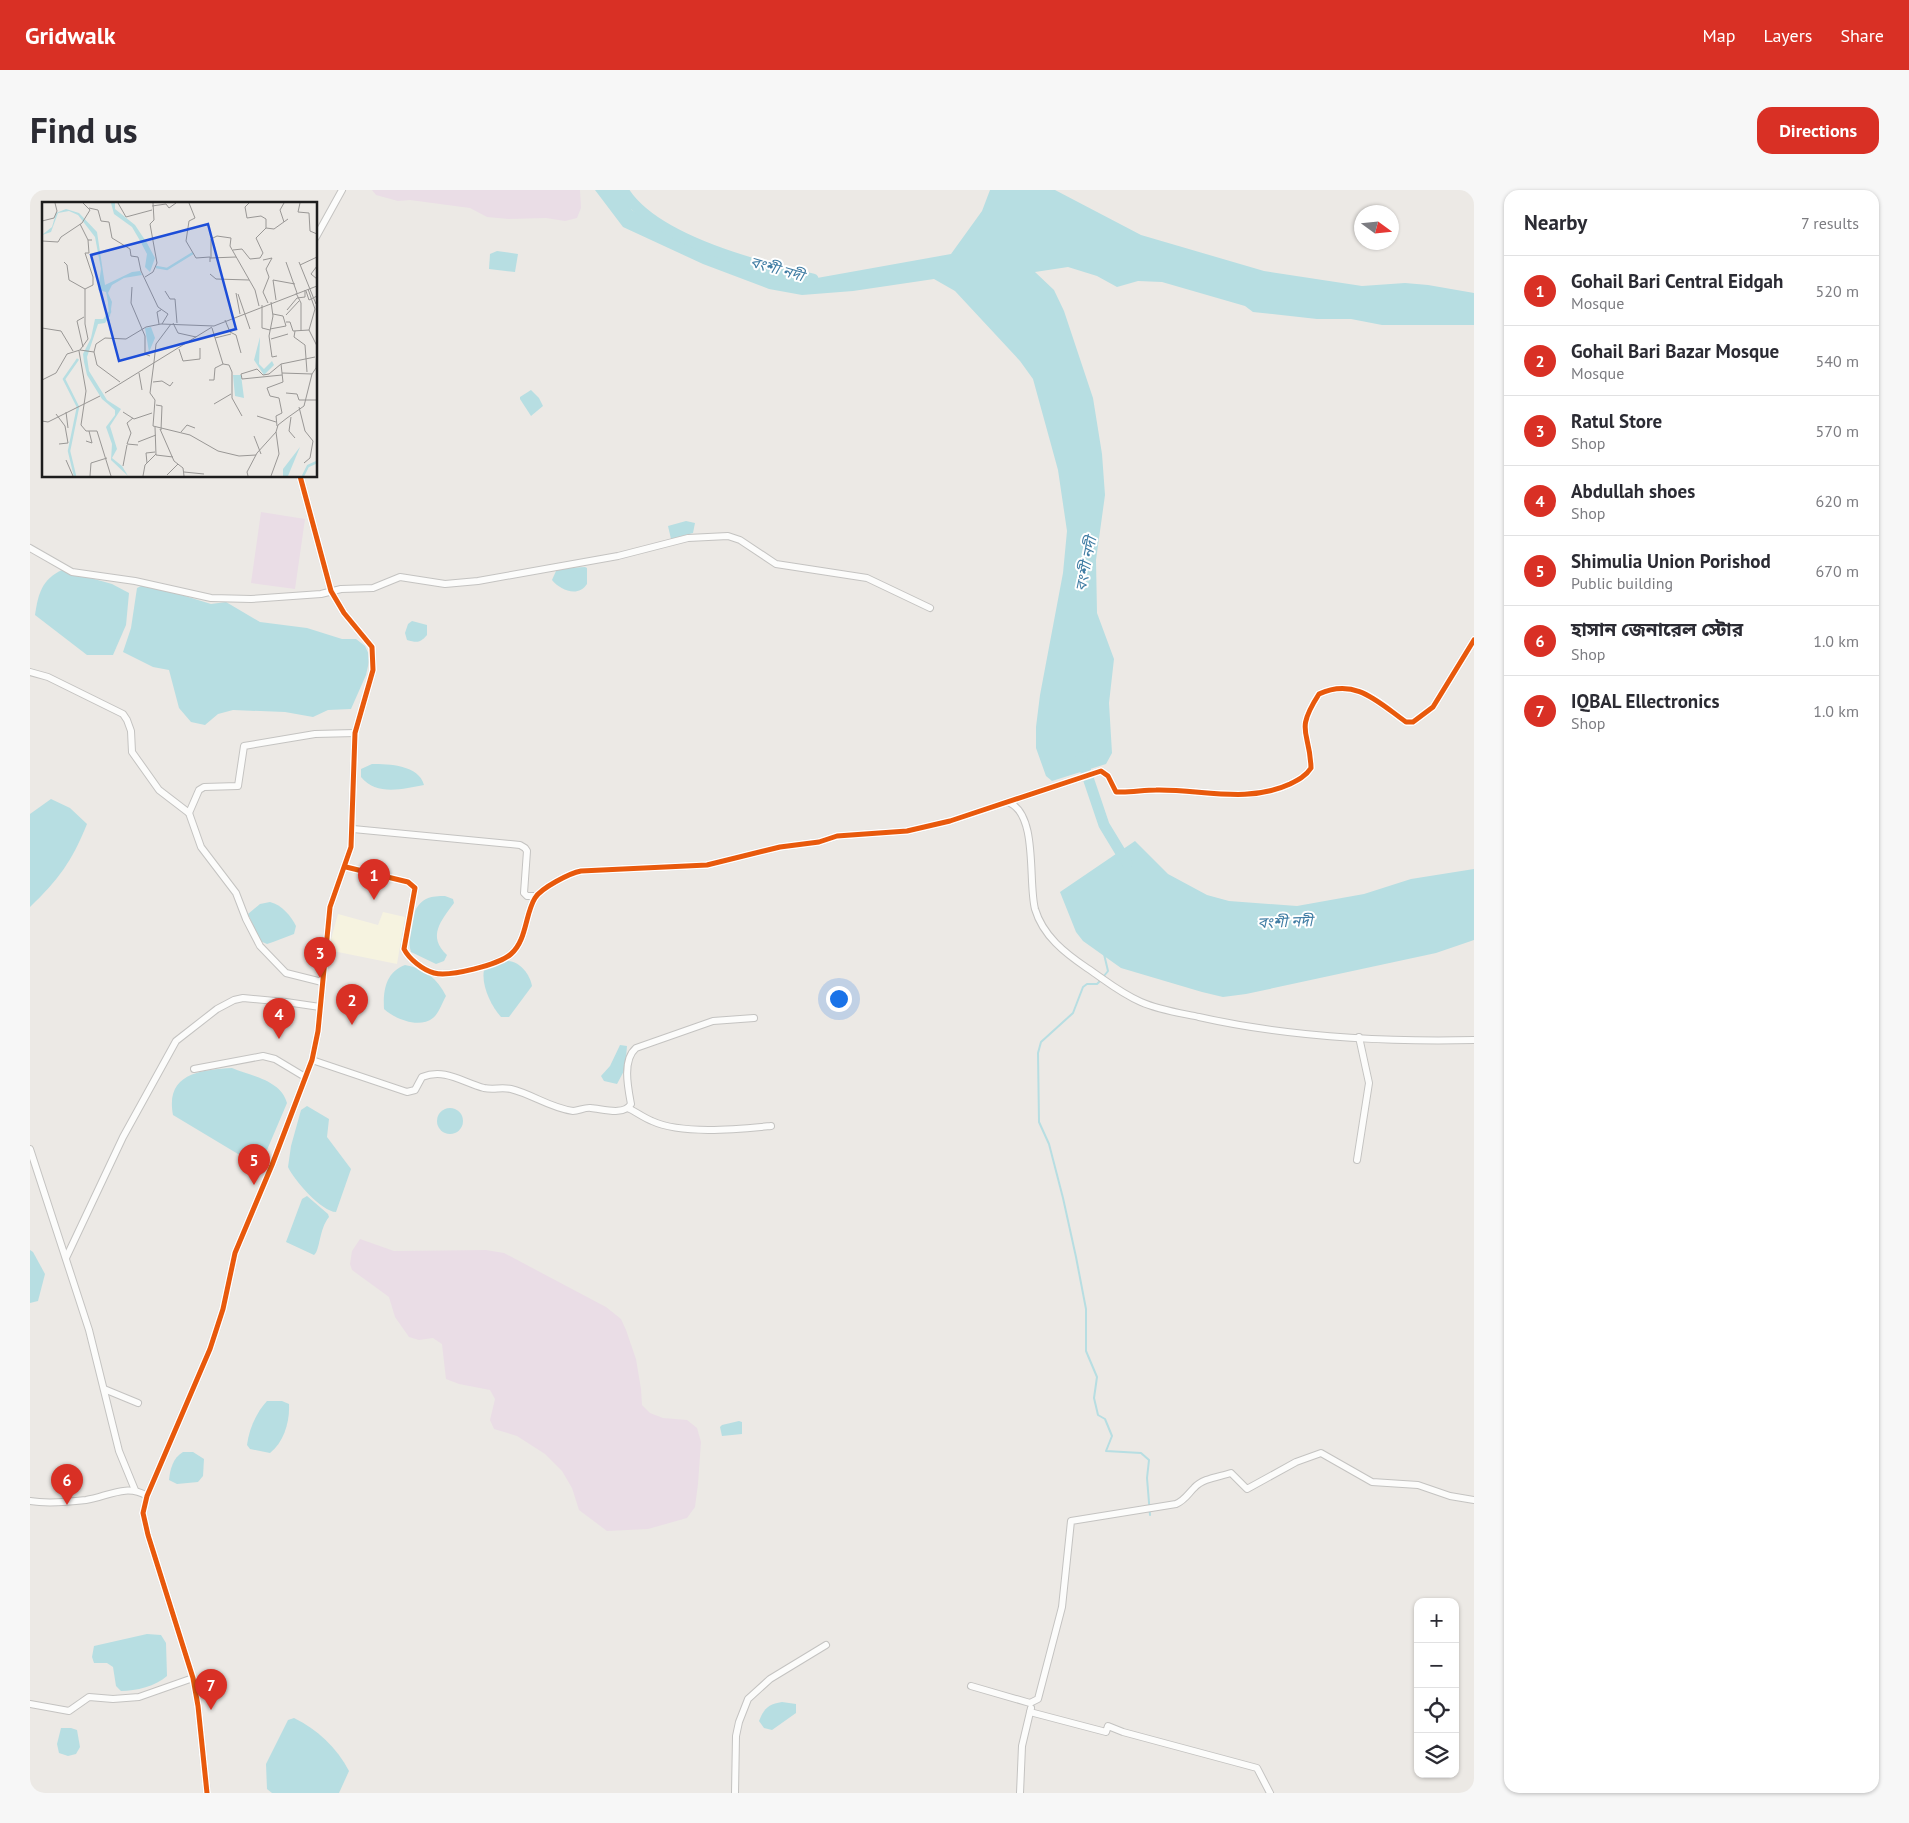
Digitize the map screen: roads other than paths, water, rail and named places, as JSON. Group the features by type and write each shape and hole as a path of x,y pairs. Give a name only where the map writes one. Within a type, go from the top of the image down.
{"street":[{"path":"318,233 342,190"},
{"path":"207,1793 198,1706 193,1678 148,1536 143,1513 147,1496 210,1349 223,1309 235,1253 272,1165 312,1060 320,1007 330,907 346,867 351,847 355,733 373,670 372,647 344,613 332,591 301,478"},
{"path":"30,548 72,572 135,580 211,598 260,598 321,594 341,588 373,588 400,577 445,584 478,582 618,556 688,538 728,536 740,540 776,564 852,574 867,578 930,608"},
{"path":"353,829 520,846 527,851 524,892 527,896 536,896 569,874 594,868 630,870 707,865 780,847 810,844 837,836 907,831 950,821 1010,803 1085,775 1105,772 1112,788 1122,792 1157,790 1234,794 1262,793 1302,778 1311,768 1311,757 1304,736 1305,721 1319,694 1338,689 1364,691 1406,722 1413,722 1433,708 1474,640"},
{"path":"30,672 56,681 123,714 128,720 131,731 132,752 159,790 189,813 201,847 236,893 246,919 260,946 286,973 322,982"},
{"path":"189,813 199,790 204,787 238,786 244,746 315,734 355,733"},
{"path":"1010,803 1018,808 1024,820 1031,859 1035,909 1041,923 1059,948 1120,992 1165,1010 1272,1030 1434,1041 1474,1040"},
{"path":"346,867 408,882 415,888 404,950 418,964 435,974 480,967 511,954 519,941 536,896"},
{"path":"66,1258 123,1137 176,1040 217,1009 234,1000 243,998 320,1007"},
{"path":"628,1108 631,1104 628,1074 631,1052 636,1048 713,1021 754,1018"},
{"path":"1357,1160 1369,1083 1359,1037"},
{"path":"194,1069 264,1056 275,1058 305,1077"},
{"path":"312,1060 407,1092 414,1090 422,1077 443,1074 493,1090 503,1087 513,1089 572,1111 589,1108 603,1111 628,1108 653,1122 681,1128 723,1130 771,1126"},
{"path":"30,1149 66,1258 104,1389 119,1451 135,1490"},
{"path":"104,1389 138,1403"},
{"path":"1020,1793 1022,1746 1032,1704 1038,1699 1042,1688 1062,1607 1071,1521 1176,1504 1187,1499 1194,1487 1206,1480 1231,1473 1247,1489 1296,1462 1320,1453 1372,1482 1418,1485 1450,1496 1474,1500"},
{"path":"30,1500 87,1500 120,1491 135,1490 147,1496"},
{"path":"734,1793 738,1722 748,1699 770,1680 826,1645"},
{"path":"30,1704 69,1711 89,1697 113,1699 139,1697 193,1678"},
{"path":"972,1686 1032,1704"},
{"path":"1030,1712 1106,1732 1108,1726 1123,1732 1257,1768 1266,1781 1270,1793"}],"water":[{"path":"595,190 621,190 632,210 680,239 780,274 817,278 951,254 982,211 990,190 1055,190 1141,235 1264,271 1362,286 1405,283 1474,293 1474,325 1382,325 1351,319 1317,319 1253,312 1245,306 1162,282 1138,281 1117,287 1097,276 1068,267 1035,272 1054,290 1064,311 1093,398 1102,454 1105,495 1096,560 1097,613 1114,659 1109,703 1112,753 1106,764 1052,781 1046,776 1036,748 1036,727 1040,695 1063,573 1067,531 1058,470 1033,379 1020,361 955,291 934,279 853,291 802,295 769,289 703,264 623,227"},
{"path":"497,251 518,254 515,272 489,269 490,254"},
{"path":"531,390 539,398 543,406 531,416 520,397"},
{"path":"686,521 695,523 693,533 671,539 668,526"},
{"path":"565,568 587,568 587,584 579,591 574,592 564,589 552,580 556,571"},
{"path":"62,570 112,584 129,593 126,625 113,655 87,655 35,615 38,600 45,583"},
{"path":"143,585 211,604 226,602 260,622 307,628 342,639 356,639 365,646 370,657 366,675 351,709 328,710 313,717 285,712 233,710 218,714 205,725 191,722 179,708 169,670 153,667 123,652 131,628 137,588"},
{"path":"412,621 427,625 427,635 420,641 407,640 405,633 408,624"},
{"path":"372,764 395,765 410,770 421,778 424,785 390,790 374,787 361,777 361,769"},
{"path":"51,799 70,808 87,824 76,849 64,869 30,907 30,814"},
{"path":"1135,841 1168,874 1207,895 1229,901 1297,906 1364,894 1411,879 1474,869 1474,940 1436,953 1246,994 1223,997 1202,992 1121,968 1083,941 1076,932 1060,892"},
{"path":"445,896 453,899 454,903 441,922 437,935 441,948 447,955 444,961 436,964 411,952 409,939 411,923 416,909 426,899"},
{"path":"270,902 286,911 296,926 294,934 267,944 260,941 248,914 260,904"},
{"path":"506,961 519,965 529,977 532,986 509,1017 501,1017 488,995 483,976 484,970"},
{"path":"405,965 412,966 430,975 439,984 446,996 433,1018 421,1023 401,1019 384,1009 384,995 387,982 394,972"},
{"path":"620,1045 627,1046 625,1069 617,1084 604,1081 601,1076 610,1066"},
{"path":"232,1068 272,1084 284,1095 287,1103 267,1150 260,1159 248,1160 173,1115 172,1101 174,1090 180,1082 188,1076 209,1070"},
{"path":"307,1106 329,1119 327,1137 351,1169 336,1212 330,1211 316,1201 296,1180 288,1167 291,1146 301,1110"},
{"path":"450,1108 459,1112 463,1121 459,1130 450,1134 441,1130 437,1121 441,1112"},
{"path":"307,1196 329,1217 323,1227 314,1255 286,1242 302,1199"},
{"path":"30,1250 45,1274 38,1301 30,1303"},
{"path":"267,1401 282,1401 289,1404 285,1431 279,1443 270,1453 250,1449 247,1445 249,1433 254,1422"},
{"path":"742,1422 742,1434 722,1436 720,1427 722,1425"},
{"path":"183,1452 193,1452 204,1459 203,1476 198,1482 177,1484 169,1480 173,1464"},
{"path":"147,1634 161,1635 166,1643 167,1676 157,1683 145,1687 121,1691 116,1686 113,1667 107,1663 94,1663 92,1657 94,1646"},
{"path":"782,1702 796,1704 796,1713 772,1730 764,1728 759,1721 763,1713 770,1705"},
{"path":"294,1718 326,1740 339,1755 349,1771 339,1793 272,1793 267,1789 266,1764 288,1720"},
{"path":"61,1728 77,1730 80,1747 76,1754 68,1756 59,1753 57,1744"}],"waterway":[{"name":"বংশী নদী","path":"623,190 638,208 658,223 682,237 737,259 813,279"},
{"name":"বংশী নদী","path":"1081,757 1104,825 1127,863"},
{"path":"1104,954 1108,971 1104,976"},
{"path":"1101,980 1097,984 1087,984 1083,987 1073,1013 1041,1042 1038,1053 1039,1122 1049,1144 1076,1257 1086,1309 1086,1351 1097,1377 1094,1398 1098,1415 1105,1419 1112,1436 1106,1451 1141,1453 1149,1460 1147,1478 1150,1515"}],"place":[{"name":"Gohail Bari Central Eidgah","path":"374,900"},
{"name":"Ratul Store","path":"320,978"},
{"name":"Gohail Bari Bazar Mosque","path":"352,1025"},
{"name":"Abdullah shoes","path":"279,1039"},
{"name":"Shimulia Union Porishod","path":"254,1185"},
{"name":"হাসান জেনারেল স্টোর","path":"67,1505"},
{"name":"IQBAL Ellectronics","path":"211,1710"}]}
